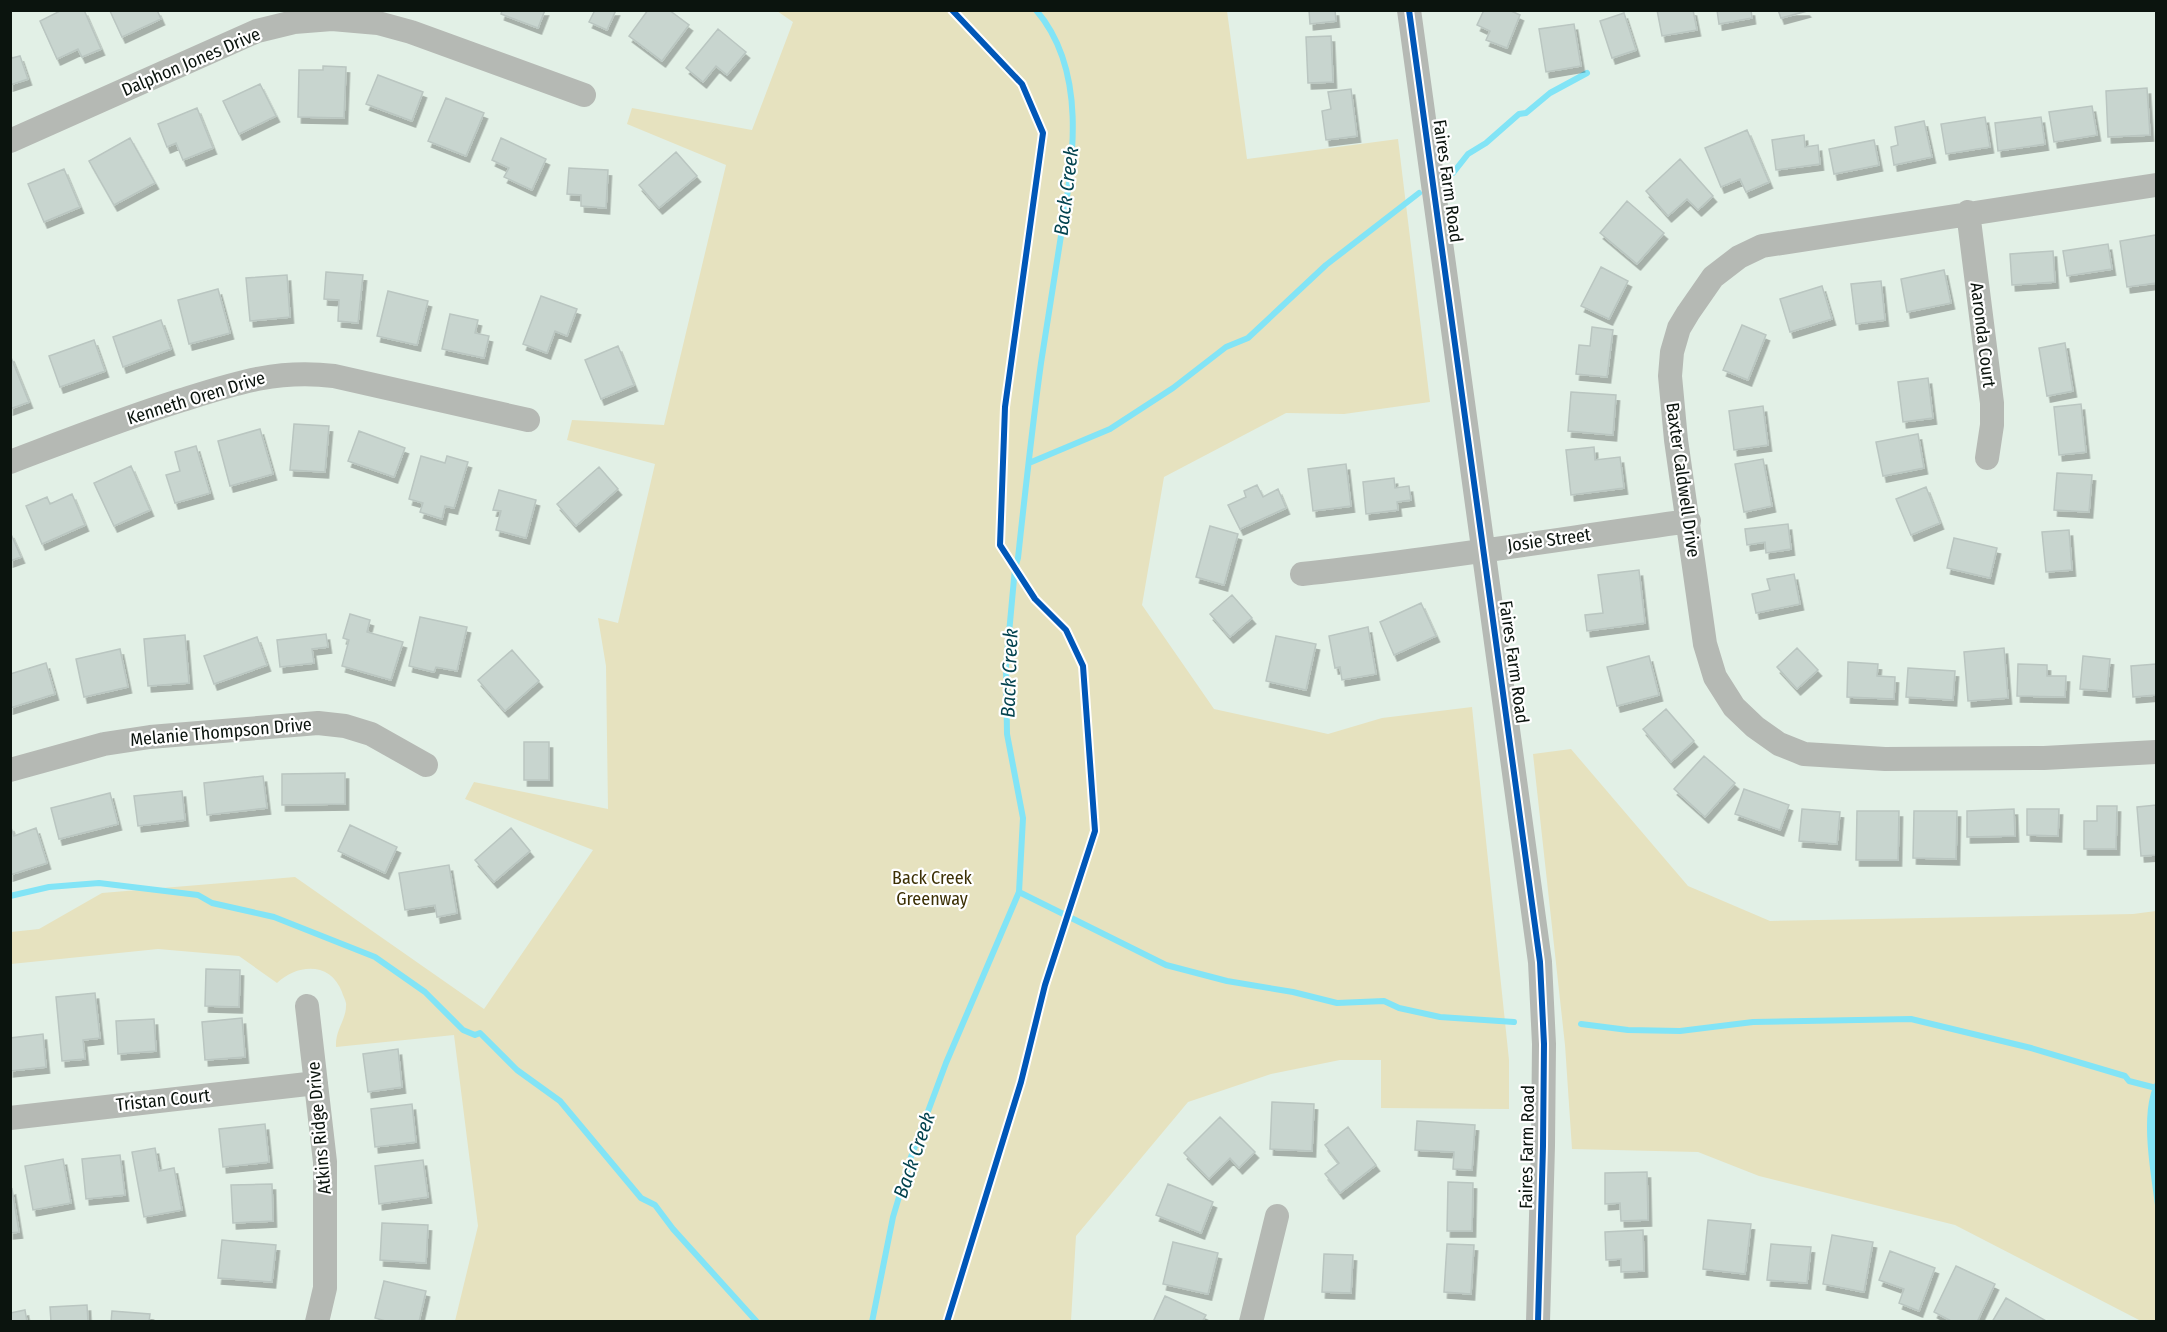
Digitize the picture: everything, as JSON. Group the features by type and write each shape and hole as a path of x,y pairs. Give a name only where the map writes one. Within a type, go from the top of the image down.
{"street":[{"name":"Faires Farm Road","path":"1409,10 1540,962 1544,1044 1544,1146 1538,1322"},
{"name":"Dalphon Jones Drive","path":"10,141 257,31 313,20 341,19 378,23 411,32 584,95"},
{"name":"Baxter Caldwell Drive","path":"2157,185 1968,212 1762,246 1739,257 1713,277 1679,328 1672,352 1670,376 1671,397 1706,644 1715,677 1734,707 1755,727 1779,744 1804,754 1885,759 2044,758 2157,753"},
{"name":"Aaronda Court","path":"1968,212 1992,404 1992,425 1987,458"},
{"name":"Kenneth Oren Drive","path":"10,462 137,414 234,384 280,374 334,376 528,420"},
{"name":"Josie Street","path":"1302,574 1393,564 1483,549 1689,521"},
{"name":"Melanie Thompson Drive","path":"10,770 105,744 150,737 318,723 345,726 371,734 426,765"},
{"name":"Atkins Ridge Drive","path":"307,1006 325,1162 325,1288 317,1322"},
{"name":"Tristan Court","path":"10,1118 316,1083"},
{"path":"1251,1322 1277,1216"}],"green space":[{"name":"Back Creek Greenway","path":"777,11 1227,11 1247,159 1398,139 1430,402 1344,414 1286,413 1164,477 1142,605 1214,709 1328,734 1382,718 1472,707 1509,1060 1509,1109 1381,1108 1381,1060 1340,1060 1271,1074 1188,1102 1076,1236 1071,1321 455,1321 478,1226 454,1035 336,1047 346,1003 337,982 322,971 304,969 285,976 277,983 239,956 158,949 11,964 11,932 39,929 102,893 295,877 484,1009 593,850 465,799 474,782 608,809 606,666 598,618 618,623 655,464 567,440 572,420 664,425 726,165 627,124 632,108 752,130 793,22"},
{"path":"1571,749 1688,886 1770,921 2133,914 2156,911 2156,1321 2141,1321 1955,1225 1759,1176 1698,1152 1572,1149 1565,1045 1533,754"}],"water":[{"path":"2156,1080 2156,1213 2147,1127 2151,1094"}],"building":[{"path":"62,10 84,10 101,49 82,57 78,49 57,59 40,21"},
{"path":"157,10 161,19 122,37 110,11"},
{"path":"502,10 545,10 538,28 501,14"},
{"path":"595,10 616,10 607,30 589,22"},
{"path":"648,10 669,10 689,25 662,61 629,36"},
{"path":"1309,10 1335,10 1336,21 1310,24"},
{"path":"1484,10 1509,10 1520,15 1507,48 1486,40 1490,31 1477,25"},
{"path":"1657,10 1693,10 1697,30 1662,36"},
{"path":"1717,10 1751,10 1752,18 1719,24"},
{"path":"1778,10 1806,10 1807,11 1781,18"},
{"path":"1624,13 1636,50 1612,58 1600,21"},
{"path":"1574,24 1581,66 1546,72 1539,29"},
{"path":"718,29 746,52 727,75 716,66 703,82 686,68"},
{"path":"1331,36 1333,82 1308,83 1306,37"},
{"path":"10,53 12,58 20,56 28,79 10,85"},
{"path":"323,66 346,67 344,118 298,117 299,70 323,70"},
{"path":"378,75 423,92 412,121 366,104"},
{"path":"260,84 276,116 239,134 223,101"},
{"path":"2147,88 2150,135 2108,137 2106,91"},
{"path":"1351,89 1357,136 1326,140 1322,111 1331,109 1328,92"},
{"path":"446,98 484,113 466,156 428,141"},
{"path":"2092,106 2097,135 2054,142 2049,112"},
{"path":"197,108 213,148 183,160 176,143 167,147 158,124"},
{"path":"1985,117 1990,147 1946,154 1941,124"},
{"path":"2041,117 2045,144 1998,151 1995,123"},
{"path":"1924,121 1932,157 1894,165 1891,147 1898,145 1895,127"},
{"path":"1747,130 1769,182 1746,192 1740,179 1721,187 1705,148"},
{"path":"1804,135 1805,147 1818,145 1820,164 1776,170 1772,140"},
{"path":"130,138 155,183 114,205 89,161"},
{"path":"501,138 546,159 532,190 504,177 509,168 492,160"},
{"path":"1874,140 1879,165 1834,174 1829,149"},
{"path":"676,152 697,176 659,208 639,185"},
{"path":"1680,159 1713,196 1698,210 1687,199 1668,216 1646,191"},
{"path":"569,168 608,170 606,208 581,206 581,195 567,194"},
{"path":"64,169 80,207 44,222 28,184"},
{"path":"1627,201 1664,233 1637,264 1600,233"},
{"path":"2156,235 2156,283 2127,287 2120,241"},
{"path":"2108,244 2112,269 2067,276 2063,251"},
{"path":"2053,251 2055,282 2012,285 2010,254"},
{"path":"1601,267 1628,281 1609,319 1581,306"},
{"path":"1944,270 1951,303 1907,312 1901,279"},
{"path":"326,272 363,275 358,323 338,321 339,300 324,299"},
{"path":"287,275 290,317 250,321 246,278"},
{"path":"1881,281 1885,320 1856,324 1851,284"},
{"path":"1822,286 1832,319 1790,332 1780,299"},
{"path":"218,289 230,333 189,344 178,300"},
{"path":"388,291 428,301 417,345 377,336"},
{"path":"541,296 577,309 567,336 555,331 547,353 523,344"},
{"path":"450,314 478,320 475,333 489,336 484,358 442,349"},
{"path":"161,320 171,349 123,367 113,337"},
{"path":"1742,325 1766,335 1748,380 1723,370"},
{"path":"1592,327 1613,330 1607,377 1576,374 1579,345 1590,346"},
{"path":"94,340 105,371 60,387 49,356"},
{"path":"2065,343 2073,391 2047,396 2039,348"},
{"path":"618,346 634,385 601,399 585,360"},
{"path":"10,355 29,402 10,409"},
{"path":"1928,378 1933,418 1903,422 1898,382"},
{"path":"1571,392 1616,395 1613,435 1568,431"},
{"path":"2081,404 2086,452 2059,455 2054,407"},
{"path":"1763,406 1768,445 1734,450 1729,411"},
{"path":"294,424 329,426 325,472 290,470"},
{"path":"260,429 273,474 230,486 218,441"},
{"path":"359,431 405,448 394,477 348,461"},
{"path":"1918,434 1924,468 1883,476 1876,442"},
{"path":"196,446 210,493 175,503 166,475 180,471 175,452"},
{"path":"1594,447 1595,460 1620,457 1624,488 1571,495 1566,450"},
{"path":"421,456 445,463 447,456 468,462 454,508 445,506 442,519 420,512 423,503 409,499"},
{"path":"1763,459 1772,506 1744,512 1735,464"},
{"path":"1346,464 1351,506 1313,511 1308,469"},
{"path":"131,466 150,510 114,526 94,483"},
{"path":"599,467 618,489 576,526 557,504"},
{"path":"2057,473 2092,475 2089,512 2054,510"},
{"path":"1394,478 1395,488 1409,486 1411,500 1397,502 1398,510 1366,514 1363,482"},
{"path":"1257,485 1263,497 1278,489 1286,508 1240,529 1228,505 1246,497 1244,491"},
{"path":"1926,487 1940,523 1911,535 1896,499"},
{"path":"499,490 536,500 526,538 496,530 501,511 493,510"},
{"path":"72,494 85,525 42,544 26,506 47,497 50,504"},
{"path":"1788,524 1791,549 1766,553 1765,542 1747,545 1745,529"},
{"path":"1210,526 1238,534 1224,585 1196,577"},
{"path":"2069,530 2072,570 2046,572 2042,532"},
{"path":"10,532 21,557 10,561"},
{"path":"1954,538 1997,548 1990,578 1947,568"},
{"path":"1639,570 1645,623 1587,631 1585,615 1603,613 1598,575"},
{"path":"1794,574 1800,604 1756,613 1752,594 1770,590 1767,579"},
{"path":"1232,595 1252,618 1230,637 1210,614"},
{"path":"1421,603 1436,636 1394,655 1380,622"},
{"path":"350,614 370,620 367,632 403,642 391,680 342,666 349,640 343,638"},
{"path":"420,617 467,627 457,671 436,667 434,672 409,666"},
{"path":"1368,627 1376,674 1342,680 1340,667 1335,668 1329,636"},
{"path":"326,634 328,647 312,649 314,663 280,667 277,640"},
{"path":"185,635 189,683 148,686 144,639"},
{"path":"1276,636 1316,644 1306,690 1266,681"},
{"path":"257,637 267,665 214,684 204,656"},
{"path":"1797,648 1818,670 1797,689 1777,667"},
{"path":"2004,648 2008,698 1968,701 1964,652"},
{"path":"120,649 128,687 84,697 76,659"},
{"path":"512,650 539,681 505,711 478,680"},
{"path":"1649,656 1659,695 1617,706 1607,667"},
{"path":"2083,656 2110,659 2107,691 2080,689"},
{"path":"1848,662 1878,664 1877,676 1895,677 1894,699 1847,697"},
{"path":"46,663 55,694 10,708 10,674"},
{"path":"2018,664 2047,665 2047,676 2066,676 2065,697 2017,696"},
{"path":"2156,664 2156,695 2133,697 2131,666"},
{"path":"1908,668 1955,671 1953,700 1906,697"},
{"path":"1666,709 1694,741 1671,762 1643,729"},
{"path":"524,742 549,742 549,780 524,780"},
{"path":"1704,756 1735,783 1705,817 1674,789"},
{"path":"345,773 345,804 282,805 282,774"},
{"path":"263,776 267,808 207,815 204,783"},
{"path":"1744,789 1789,805 1780,830 1735,814"},
{"path":"182,791 185,820 138,826 134,796"},
{"path":"110,793 118,824 59,839 51,808"},
{"path":"2156,805 2156,855 2141,856 2137,807"},
{"path":"2097,806 2117,806 2116,849 2084,849 2084,821 2097,821"},
{"path":"1802,809 1840,812 1837,844 1799,841"},
{"path":"2014,809 2015,836 1967,837 1967,811"},
{"path":"2027,809 2059,809 2058,836 2027,835"},
{"path":"1857,811 1899,811 1898,860 1856,860"},
{"path":"1914,811 1957,811 1956,859 1913,858"},
{"path":"10,825 14,836 36,828 47,863 10,875"},
{"path":"350,825 397,847 385,873 338,851"},
{"path":"511,828 530,851 494,882 475,860"},
{"path":"449,865 457,913 437,917 435,905 405,910 399,873"},
{"path":"206,969 240,970 239,1007 205,1006"},
{"path":"95,993 100,1038 83,1040 85,1059 62,1061 56,997"},
{"path":"242,1018 245,1057 205,1060 202,1022"},
{"path":"154,1019 156,1051 118,1054 116,1021"},
{"path":"43,1034 46,1067 10,1071 10,1038"},
{"path":"398,1049 402,1087 368,1092 363,1054"},
{"path":"1272,1102 1314,1104 1312,1151 1270,1149"},
{"path":"412,1104 416,1142 375,1147 371,1109"},
{"path":"1220,1117 1255,1152 1239,1168 1230,1158 1209,1179 1184,1153"},
{"path":"1417,1121 1475,1125 1472,1170 1453,1169 1454,1152 1415,1150"},
{"path":"265,1124 269,1162 223,1167 219,1129"},
{"path":"1348,1127 1376,1165 1340,1193 1325,1174 1339,1163 1325,1145"},
{"path":"155,1148 159,1171 174,1168 182,1210 144,1217 132,1152"},
{"path":"120,1155 125,1195 86,1199 82,1159"},
{"path":"63,1159 71,1203 33,1210 25,1166"},
{"path":"423,1160 428,1197 379,1204 375,1166"},
{"path":"1647,1172 1648,1220 1621,1221 1620,1203 1605,1204 1605,1173"},
{"path":"1448,1182 1473,1183 1472,1231 1447,1231"},
{"path":"272,1184 273,1221 233,1223 231,1185"},
{"path":"1168,1184 1213,1202 1201,1233 1156,1215"},
{"path":"12,1189 19,1232 10,1233 10,1190"},
{"path":"1708,1220 1751,1224 1745,1274 1703,1269"},
{"path":"382,1223 428,1225 426,1263 380,1260"},
{"path":"1643,1230 1644,1271 1621,1272 1621,1259 1606,1260 1605,1232"},
{"path":"1832,1235 1873,1242 1864,1292 1823,1284"},
{"path":"222,1240 276,1245 272,1282 218,1278"},
{"path":"1173,1242 1218,1253 1208,1294 1163,1284"},
{"path":"1447,1244 1474,1245 1471,1294 1444,1292"},
{"path":"1771,1244 1811,1247 1807,1283 1767,1280"},
{"path":"1890,1251 1935,1268 1919,1311 1899,1303 1904,1289 1879,1280"},
{"path":"1324,1254 1353,1255 1351,1293 1322,1292"},
{"path":"1956,1266 1995,1284 1977,1322 1953,1322 1934,1312"},
{"path":"384,1281 426,1291 419,1322 389,1322 375,1318"},
{"path":"1165,1296 1206,1315 1202,1322 1153,1322"},
{"path":"2006,1298 2048,1322 1992,1322"},
{"path":"87,1305 88,1322 51,1322 50,1307"},
{"path":"25,1310 27,1322 10,1322 10,1313"},
{"path":"112,1311 150,1314 149,1322 111,1322"}],"waterway":[{"name":"Back Creek","path":"872,1322 893,1217 911,1157 946,1063 1019,892 1023,818 1007,734 1006,666 1015,568 1038,387 1069,183 1073,122 1064,62 1053,35 1036,10"},
{"path":"1453,173 1468,154 1486,143 1519,114 1526,113 1550,93 1587,73"},
{"path":"1029,463 1110,429 1173,388 1226,347 1248,338 1326,265 1419,193"},
{"path":"10,896 49,887 99,883 198,895 212,903 274,917 375,957 425,992 463,1030 475,1035 480,1033 517,1070 560,1101 641,1198 655,1205 673,1229 757,1322"},
{"path":"1019,892 1166,965 1227,981 1293,992 1337,1003 1384,1001 1399,1008 1440,1017 1514,1022"},
{"path":"1581,1024 1628,1030 1680,1031 1753,1022 1911,1019 2031,1048 2125,1076 2129,1081 2156,1088"}],"cycle path":[{"path":"947,1322 1021,1082 1045,985 1095,831 1083,666 1066,630 1035,599 1000,545 1005,407 1043,133 1022,84 952,10"},
{"path":"1409,10 1540,962 1544,1044 1538,1322"}]}
